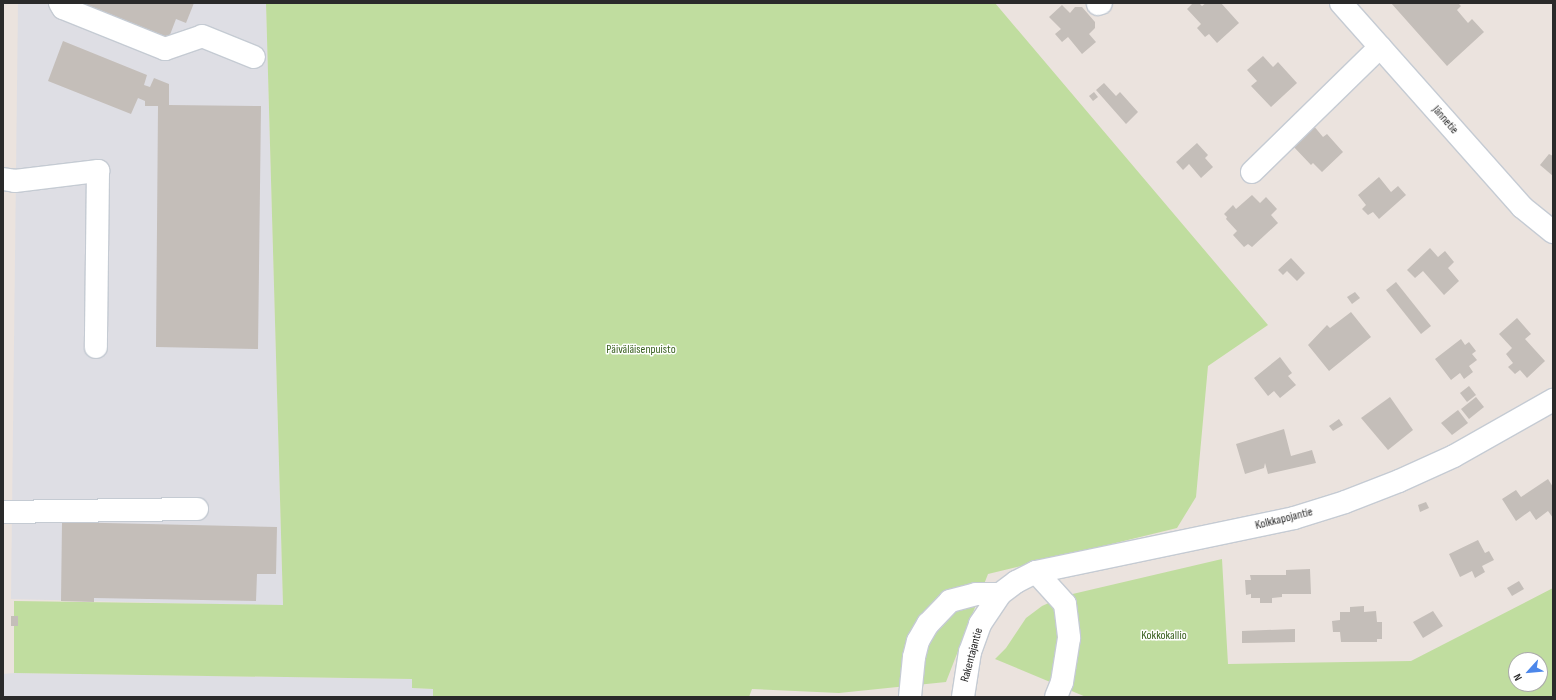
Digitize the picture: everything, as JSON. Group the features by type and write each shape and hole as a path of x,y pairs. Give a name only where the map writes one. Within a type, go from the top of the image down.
{"street":[{"path":"60,3 63,8 165,49 202,36 254,57"},
{"name":"Jännetie","path":"1341,3 1522,207 1553,232"},
{"path":"1252,172 1380,47"},
{"path":"3,179 14,181 98,171 96,347"},
{"name":"Kolkkapojantie","path":"1000,594 1016,582 1036,572 1294,518 1345,502 1454,456 1553,400"},
{"path":"3,512 196,509"},
{"path":"1036,572 1065,604 1069,638 1062,682 1056,697"},
{"path":"910,697 914,657 918,641 928,624 950,601 976,594 1000,594"},
{"name":"Rakentajantie","path":"963,697 970,652 980,624 1000,594"}],"shaded area":[{"path":"18,3 266,3 283,606 11,599"},
{"path":"3,674 412,679 412,688 433,689 433,697 3,697"}],"green space":[{"name":"Päiväläisenpuisto","path":"266,3 995,3 1268,325 1208,366 1196,497 1177,528 988,574 946,682 839,693 752,689 749,697 433,697 433,689 412,688 412,679 14,673 14,601 283,605"},
{"name":"Kokkokallio","path":"1222,559 1228,664 1411,661 1553,588 1553,697 1086,697 995,659 1006,648 1026,618 1042,606 1064,596"}],"building":[{"path":"76,3 194,3 186,23 176,19 168,40"},
{"path":"1193,3 1199,3 1202,6 1206,3 1221,3 1239,23 1217,43 1209,34 1205,37 1197,28 1201,24 1187,9"},
{"path":"1391,3 1458,3 1461,6 1457,10 1468,23 1472,19 1484,32 1447,66"},
{"path":"1062,5 1070,13 1075,7 1082,7 1095,22 1095,28 1089,34 1096,42 1082,54 1068,37 1062,42 1055,34 1061,29 1049,17"},
{"path":"63,41 147,75 144,85 150,87 154,78 169,84 169,105 261,106 258,349 156,347 158,106 145,106 145,101 138,98 131,114 48,81"},
{"path":"1263,56 1273,67 1278,62 1297,83 1271,107 1251,86 1257,81 1247,70"},
{"path":"1104,83 1116,96 1120,92 1138,112 1126,124 1096,90"},
{"path":"1094,92 1098,97 1093,101 1089,96"},
{"path":"1313,125 1323,137 1327,134 1343,152 1322,172 1313,163 1311,165 1292,145"},
{"path":"1197,143 1208,155 1205,158 1213,167 1201,178 1189,164 1183,170 1176,162"},
{"path":"1549,154 1553,156 1553,176 1540,165"},
{"path":"1379,177 1391,192 1398,186 1406,195 1379,219 1373,212 1368,215 1362,209 1366,205 1358,195"},
{"path":"1252,195 1260,203 1266,197 1277,209 1271,215 1278,223 1252,247 1248,244 1244,247 1233,235 1237,231 1226,219 1227,217 1224,214 1233,205 1236,209"},
{"path":"1430,248 1438,257 1445,251 1454,262 1448,268 1459,281 1444,295 1423,271 1415,278 1407,270"},
{"path":"1291,258 1305,273 1297,281 1287,271 1283,275 1278,270"},
{"path":"1396,282 1431,326 1421,334 1386,290"},
{"path":"1355,292 1360,298 1352,304 1347,297"},
{"path":"1351,312 1371,337 1329,371 1308,345 1327,325 1330,328"},
{"path":"1517,318 1531,334 1525,339 1545,361 1527,378 1520,370 1515,374 1508,367 1513,363 1506,354 1512,348 1499,334"},
{"path":"1461,339 1465,345 1469,342 1476,351 1472,354 1477,360 1469,366 1473,372 1464,379 1460,373 1451,380 1435,359"},
{"path":"1280,357 1292,373 1288,376 1296,385 1280,398 1274,391 1268,396 1254,378"},
{"path":"1469,386 1476,395 1467,402 1460,393"},
{"path":"1390,397 1413,430 1388,450 1361,418"},
{"path":"1476,397 1484,407 1469,419 1461,409"},
{"path":"1458,410 1468,423 1452,435 1441,423"},
{"path":"1339,419 1343,425 1333,431 1329,426"},
{"path":"1284,429 1291,456 1312,450 1316,463 1268,474 1265,463 1264,468 1245,474 1236,444"},
{"path":"1548,479 1553,487 1553,518 1548,511 1536,520 1530,511 1516,521 1502,499 1516,490 1521,497"},
{"path":"1426,502 1429,508 1420,512 1418,505"},
{"path":"62,522 277,527 276,574 257,574 256,601 94,598 94,602 61,601"},
{"path":"1478,540 1485,553 1489,551 1494,560 1482,566 1485,572 1475,578 1472,571 1460,577 1449,554"},
{"path":"1310,569 1311,594 1282,594 1282,597 1272,598 1272,603 1260,603 1260,598 1251,598 1251,594 1246,595 1245,580 1251,580 1250,575 1286,575 1286,570"},
{"path":"1519,581 1524,589 1512,596 1507,588"},
{"path":"1364,606 1364,612 1376,611 1377,622 1382,622 1382,639 1377,639 1377,642 1341,642 1340,632 1333,632 1332,621 1340,620 1340,612 1350,612 1350,607"},
{"path":"1433,611 1443,626 1423,638 1413,622"},
{"path":"11,616 18,616 18,626 11,626"},
{"path":"1295,629 1295,642 1242,643 1242,631"}]}
